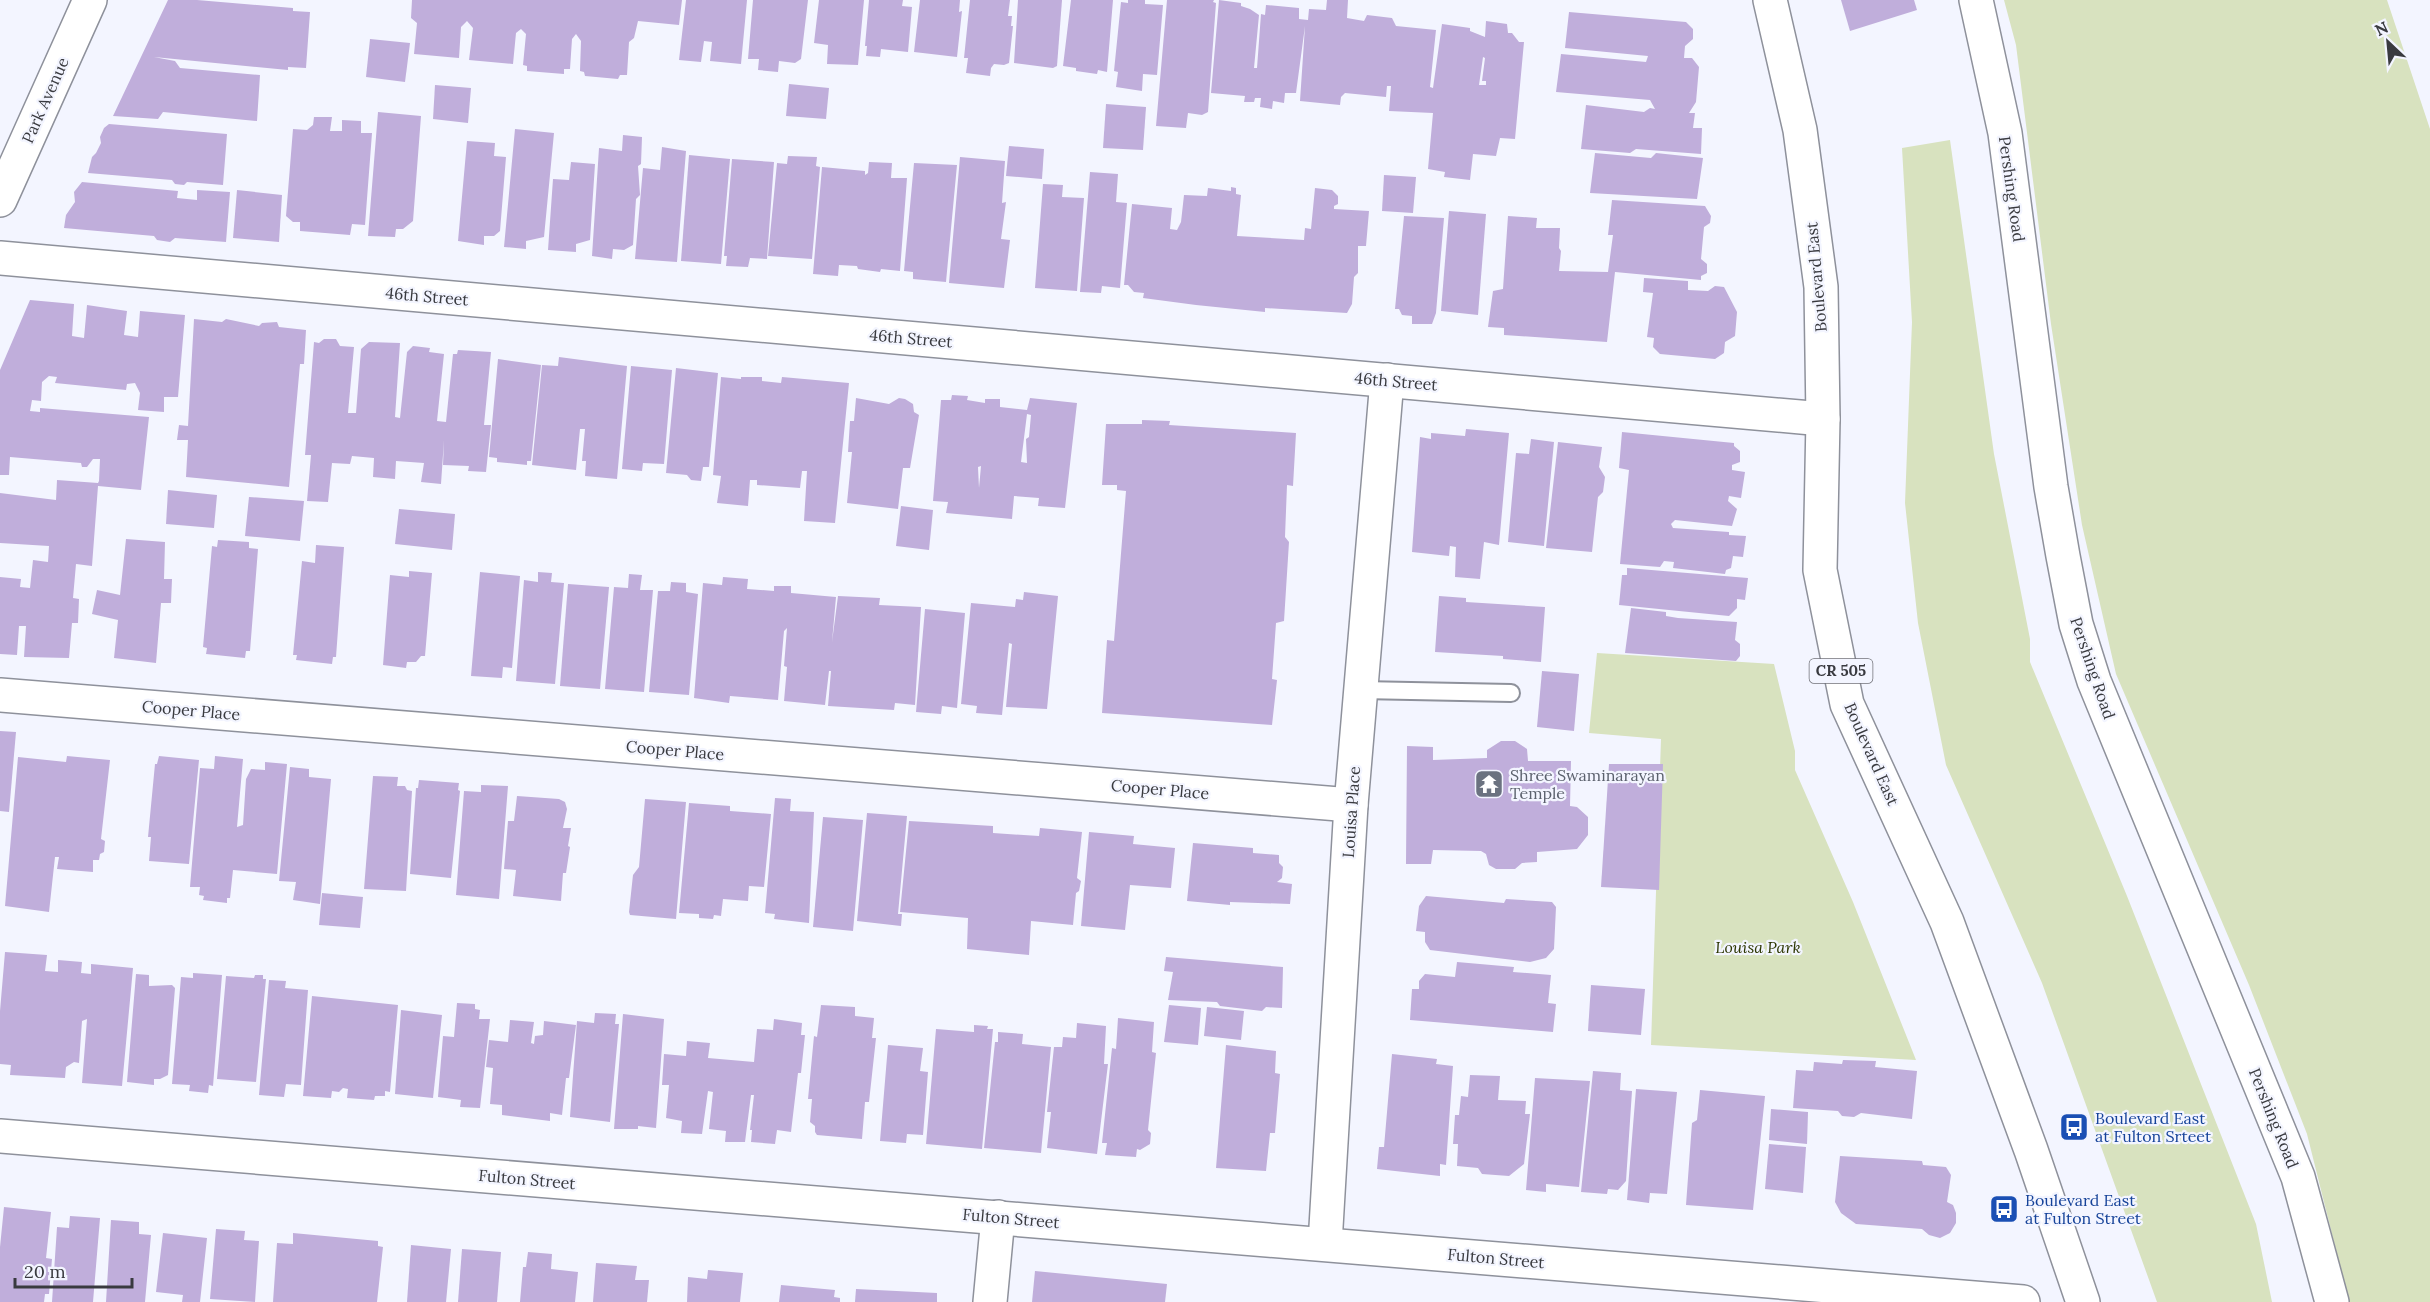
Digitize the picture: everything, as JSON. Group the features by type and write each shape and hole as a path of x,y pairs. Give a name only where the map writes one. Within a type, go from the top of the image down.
{"street":[{"name":"Park Avenue","path":"0,200 90,0"},
{"name":"Boulevard East","path":"1770,0 1800,130 1821,287 1823,419 1820,570 1848,704 1947,922 2031,1150 2083,1302"},
{"name":"Pershing Road","path":"1977,0 2005,133 2051,487 2076,624 2094,681 2298,1177 2332,1302"},
{"name":"46th Street","path":"0,258 1823,419"},
{"name":"Louisa Place","path":"1325,1244 1351,805 1387,380"},
{"name":"Cooper Place","path":"0,695 1351,805"},
{"name":"Fulton Street","path":"0,1136 2023,1302"},
{"path":"990,1302 998,1217"}],"lane":[{"path":"1360,690 1510,693"}],"green space":[{"path":"2004,0 2387,0 2430,129 2430,1302 2349,1302 2307,1134 2249,985 2116,674 2082,525 2051,324 2016,45"},
{"path":"1950,140 1994,454 2030,639 2030,662 2127,896 2256,1224 2272,1302 2157,1302 2042,983 1946,765 1918,623 1905,503 1912,322 1902,148"},
{"name":"Louisa Park","path":"1597,653 1774,664 1795,751 1795,770 1853,902 1916,1060 1651,1045 1661,739 1589,733"}],"building":[{"path":"168,0 197,0 293,8 293,11 310,12 306,68 288,67 288,70 154,57 175,61 180,68 260,75 257,121 163,112 158,119 113,116"},
{"path":"412,0 682,0 679,25 638,21 634,38 629,42 627,75 620,75 618,79 585,76 584,72 580,71 581,41 576,34 572,39 570,69 564,69 564,74 527,71 527,66 523,65 526,34 521,29 516,33 513,64 469,60 473,28 467,21 461,27 459,58 414,54 417,23 411,18"},
{"path":"686,0 747,0 741,64 710,61 712,42 704,41 701,62 679,60"},
{"path":"753,0 808,0 801,59 795,63 779,61 778,72 758,70 759,59 748,59"},
{"path":"819,0 864,0 858,65 827,64 828,45 814,43"},
{"path":"869,0 903,0 902,6 912,7 908,52 881,49 880,57 866,56"},
{"path":"920,0 960,0 959,12 962,11 957,57 914,52"},
{"path":"970,0 1010,0 1008,16 1012,16 1011,26 1013,26 1009,63 994,64 990,76 966,73 968,58 964,58"},
{"path":"1018,0 1062,0 1057,66 1053,68 1014,63"},
{"path":"1071,0 1113,0 1107,72 1098,70 1097,74 1076,71 1076,68 1063,66"},
{"path":"1128,0 1145,0 1145,4 1163,5 1157,75 1143,74 1142,91 1116,87 1118,72 1114,71 1121,2 1128,3"},
{"path":"1167,0 1214,0 1213,2 1216,3 1208,112 1202,115 1188,113 1186,128 1156,126"},
{"path":"1219,0 1241,3 1241,6 1259,15 1254,68 1257,68 1261,14 1265,15 1266,5 1299,8 1299,19 1308,20 1309,9 1326,10 1327,0 1348,0 1347,18 1364,21 1367,15 1392,18 1396,26 1436,30 1430,87 1433,88 1442,24 1470,28 1470,31 1485,37 1486,21 1507,24 1508,33 1512,33 1519,42 1524,42 1515,139 1500,138 1496,156 1473,154 1470,180 1444,177 1445,172 1428,169 1433,113 1389,111 1391,86 1387,86 1386,97 1345,93 1341,97 1340,105 1300,101 1305,26 1296,93 1285,93 1284,103 1273,101 1272,109 1260,107 1261,98 1255,98 1254,102 1244,102 1245,96 1211,93","holes":["1483,57 1485,58 1482,81 1486,81 1486,85 1479,85"]},
{"path":"1841,0 1914,0 1917,10 1850,31"},
{"path":"1569,12 1686,22 1693,29 1693,39 1685,46 1684,58 1692,58 1699,67 1696,102 1689,113 1695,113 1693,128 1702,128 1701,154 1636,149 1630,153 1581,149 1586,105 1644,112 1650,108 1655,109 1650,100 1556,92 1561,54 1646,62 1648,56 1565,48"},
{"path":"370,39 410,43 405,82 366,77"},
{"path":"789,84 829,88 826,119 786,116"},
{"path":"435,85 471,88 468,123 433,119"},
{"path":"1106,104 1146,107 1143,150 1103,148"},
{"path":"378,112 421,116 413,221 403,229 396,229 395,237 368,236"},
{"path":"314,117 332,117 330,131 342,131 342,120 361,121 361,133 372,133 365,225 352,224 350,235 300,231 300,222 293,222 286,216 293,129 307,130 313,125"},
{"path":"109,124 227,134 223,185 187,182 184,185 175,184 172,180 88,173 92,157 101,143 100,137 104,128"},
{"path":"515,129 554,133 544,237 526,241 526,249 504,247"},
{"path":"623,135 642,137 641,164 638,166 640,195 636,199 633,245 624,250 613,249 612,259 592,256 599,148 622,151"},
{"path":"467,141 495,143 494,156 506,157 500,231 494,236 484,236 484,245 458,241"},
{"path":"1009,146 1044,149 1042,179 1006,176"},
{"path":"662,147 686,151 677,262 635,259 643,168 660,170"},
{"path":"1595,153 1651,158 1656,153 1703,158 1697,199 1590,193"},
{"path":"689,155 730,159 721,264 681,261"},
{"path":"788,156 817,157 816,166 820,167 812,259 768,256 777,163 787,164"},
{"path":"960,157 1005,161 1002,203 1006,202 1001,239 1010,240 1004,288 949,283"},
{"path":"732,159 774,162 767,259 750,258 748,267 726,266 727,256 724,256"},
{"path":"571,162 595,164 590,240 576,244 576,252 548,250 553,179 569,180"},
{"path":"869,162 892,163 891,178 907,178 900,271 881,269 880,272 858,269 857,266 839,265 838,276 813,274 822,167 865,171 865,175 868,173"},
{"path":"914,163 957,165 946,282 913,279 913,272 904,271"},
{"path":"1090,172 1118,174 1116,202 1127,203 1120,288 1102,286 1101,293 1080,292"},
{"path":"1384,175 1416,177 1413,213 1382,211"},
{"path":"82,182 178,191 177,198 197,200 197,190 230,192 226,242 175,238 170,242 157,240 154,236 64,228 66,215 75,202 74,192"},
{"path":"1043,184 1063,185 1062,197 1084,198 1077,291 1035,288"},
{"path":"1231,187 1236,188 1236,194 1241,195 1237,236 1304,240 1305,228 1311,229 1315,188 1332,190 1338,196 1338,204 1334,206 1334,209 1369,211 1366,246 1358,246 1358,273 1354,277 1352,304 1347,313 1265,308 1265,312 1196,305 1143,298 1144,293 1134,292 1128,285 1124,285 1132,204 1172,208 1170,229 1177,230 1181,222 1184,195 1207,196 1208,188 1231,191"},
{"path":"237,190 282,195 279,242 233,238"},
{"path":"1612,200 1705,206 1711,216 1710,223 1704,227 1701,259 1707,264 1707,273 1701,276 1701,280 1615,272 1607,342 1504,335 1504,328 1488,327 1493,291 1503,289 1508,216 1537,218 1536,228 1560,228 1559,271 1608,272 1613,235 1608,235"},
{"path":"1449,211 1486,214 1478,315 1441,311"},
{"path":"1404,216 1444,218 1436,313 1432,324 1412,324 1412,316 1402,315 1399,309 1395,309"},
{"path":"1644,278 1688,281 1688,290 1708,291 1715,286 1724,287 1737,312 1735,336 1725,342 1724,353 1715,359 1660,354 1653,347 1654,338 1647,337 1653,293 1643,292"},
{"path":"30,300 74,304 72,336 84,338 87,305 127,311 124,335 138,337 140,311 185,315 178,397 164,397 164,412 138,410 140,393 135,383 127,384 126,390 55,383 57,377 49,376 42,382 41,401 32,400 30,411 40,412 40,408 149,417 141,490 98,486 92,566 76,564 73,598 79,599 78,623 72,623 69,658 24,657 26,626 19,626 17,655 0,654 0,577 21,579 20,587 30,588 33,560 48,562 49,546 0,543 0,493 56,500 57,480 98,483 99,481 100,459 93,459 87,467 82,467 81,463 10,457 9,475 0,475 0,370"},
{"path":"194,319 222,322 226,319 259,326 262,323 277,322 279,327 306,330 304,364 300,364 289,487 186,477 188,440 177,440 179,425 188,426"},
{"path":"324,339 336,339 340,346 354,347 348,413 356,413 361,349 369,342 400,343 395,417 400,418 407,352 413,346 430,348 429,352 444,354 437,421 446,422 453,354 457,354 458,350 491,352 484,425 491,425 486,472 468,471 469,466 443,465 444,440 441,484 421,482 424,463 396,461 395,479 373,477 374,458 352,456 350,464 332,463 328,502 307,501 311,455 305,455 314,342 319,343"},
{"path":"559,357 627,366 617,479 585,476 586,461 582,461 585,429 580,429 576,470 532,465 542,365 558,366"},
{"path":"498,359 541,365 531,461 527,461 527,465 497,462 497,458 489,457"},
{"path":"631,366 672,370 664,464 643,463 642,471 622,469"},
{"path":"676,368 718,373 709,467 703,467 701,481 691,480 687,475 666,473"},
{"path":"721,377 741,379 741,377 762,377 762,381 781,383 782,377 849,383 835,523 804,521 807,471 802,471 800,488 757,485 757,480 750,480 748,506 717,503 721,476 713,475"},
{"path":"952,395 968,396 967,400 985,403 985,399 1000,399 1000,407 1027,410 1030,398 1077,403 1065,508 1038,506 1039,498 1014,496 1012,519 946,513 948,502 933,501 941,400 951,400","holes":["1027,414 1031,415 1029,437 1026,439 1027,463 1021,462","981,466 979,488 978,467"]},
{"path":"856,398 889,404 899,398 905,399 913,404 914,412 919,415 910,468 903,468 898,509 847,503 852,452 848,452 850,421 854,421"},
{"path":"1142,420 1170,421 1169,425 1296,433 1293,486 1287,485 1285,537 1289,542 1284,621 1276,623 1272,679 1277,680 1272,725 1102,713 1107,640 1114,641 1126,491 1117,490 1117,485 1102,485 1106,424 1142,424"},
{"path":"1466,429 1509,433 1499,545 1484,542 1480,579 1455,577 1456,547 1450,546 1449,556 1412,552 1420,437 1431,439 1431,433 1465,436"},
{"path":"1622,432 1734,443 1740,451 1740,462 1732,465 1732,470 1745,472 1741,498 1729,496 1728,501 1737,509 1732,526 1675,520 1671,524 1673,528 1729,532 1729,535 1746,536 1743,557 1733,556 1731,568 1726,570 1725,574 1673,568 1674,562 1664,561 1660,567 1620,564 1629,470 1619,468"},
{"path":"1531,439 1554,442 1544,546 1508,542 1516,453 1529,454"},
{"path":"1558,442 1602,447 1599,467 1605,477 1603,492 1598,497 1592,552 1546,548"},
{"path":"168,490 217,495 214,528 166,524"},
{"path":"249,497 304,501 300,541 245,536"},
{"path":"901,506 933,510 929,550 896,546"},
{"path":"399,509 455,514 452,550 395,544"},
{"path":"126,539 165,542 164,579 172,579 171,603 161,603 156,663 114,658 118,620 92,614 97,590 120,595"},
{"path":"218,540 249,542 249,548 258,549 250,651 246,651 245,658 206,654 207,648 203,647 212,546 217,547"},
{"path":"316,545 344,547 336,657 333,657 332,664 296,660 297,655 293,655 302,561 315,563"},
{"path":"1627,568 1748,578 1745,600 1737,599 1737,608 1729,616 1619,605 1622,575 1627,575"},
{"path":"409,571 432,573 425,656 421,656 416,662 407,662 406,668 383,665 390,575 409,577"},
{"path":"480,572 520,576 512,668 503,667 502,678 471,676"},
{"path":"538,572 552,573 551,582 564,583 555,684 516,681 524,580 538,582"},
{"path":"629,574 642,575 640,590 653,590 644,692 605,689 614,587 628,588"},
{"path":"723,577 748,579 747,589 774,591 774,586 791,586 791,593 836,597 832,642 838,596 880,598 879,605 921,607 915,705 895,703 894,710 828,706 831,671 829,671 825,705 784,701 787,628 784,631 778,700 730,696 729,703 694,698 703,583 722,585"},
{"path":"671,582 686,583 686,592 698,594 689,695 649,692 658,591 670,591"},
{"path":"568,584 609,587 600,689 560,686"},
{"path":"1024,592 1058,596 1047,709 1006,707 1012,644 1009,643 1002,715 976,713 977,706 961,704 971,603 1015,607 1016,599 1023,600"},
{"path":"1439,596 1466,598 1466,602 1545,607 1541,662 1503,659 1503,656 1435,652"},
{"path":"1631,608 1666,612 1666,616 1678,618 1737,622 1735,640 1740,644 1740,656 1736,661 1625,653"},
{"path":"925,609 965,613 957,708 942,706 941,714 916,712"},
{"path":"1542,671 1579,674 1574,731 1537,727"},
{"path":"0,731 16,732 9,812 0,811"},
{"name":"Shree Swaminarayan Temple","path":"1501,741 1515,741 1527,749 1528,761 1571,761 1570,806 1577,807 1588,817 1588,835 1577,849 1537,852 1537,862 1522,863 1515,869 1496,869 1489,865 1486,854 1481,851 1433,850 1431,864 1406,864 1407,746 1433,747 1433,760 1487,758 1487,750"},
{"path":"67,756 110,760 101,839 105,841 104,852 100,854 99,860 93,860 93,872 57,869 59,857 55,857 49,912 5,906 18,757 66,762"},
{"path":"159,756 199,760 189,864 149,861 151,837 148,837 155,764"},
{"path":"215,756 243,759 237,827 243,825 246,779 251,769 265,770 265,762 287,764 277,874 233,870 230,898 227,898 227,903 203,900 204,896 199,895 200,887 190,887 200,768 214,769"},
{"path":"1609,764 1663,764 1659,890 1601,887"},
{"path":"290,767 309,769 309,777 331,779 320,904 293,900 296,882 279,881"},
{"path":"373,776 398,777 397,786 405,786 407,790 412,791 406,891 364,889"},
{"path":"419,780 459,783 451,878 410,874 416,788 418,788"},
{"path":"481,785 508,786 499,899 456,895 464,791 481,792"},
{"path":"517,796 559,799 565,802 567,809 563,828 571,828 566,873 563,873 561,901 513,896 516,870 504,869 508,821 514,821"},
{"path":"775,798 791,799 790,811 814,812 809,923 774,919 775,914 765,913"},
{"path":"645,799 686,802 676,919 630,915 629,912 633,875 639,867"},
{"path":"689,803 730,806 730,811 771,814 764,887 749,886 748,901 723,899 721,916 714,915 713,919 699,918 699,914 679,913"},
{"path":"867,813 907,816 898,914 902,914 901,926 857,921"},
{"path":"823,817 863,820 853,931 813,927"},
{"path":"909,821 993,826 993,833 1039,836 1040,828 1082,832 1077,878 1081,881 1079,891 1076,893 1073,925 1031,921 1029,955 967,949 968,918 900,912"},
{"path":"1089,832 1134,836 1133,844 1175,848 1171,888 1130,885 1125,930 1081,926"},
{"path":"1193,843 1253,848 1253,853 1279,855 1279,863 1283,867 1282,878 1277,882 1292,884 1290,904 1230,902 1230,905 1187,901"},
{"path":"322,893 363,897 360,928 319,925"},
{"path":"1426,896 1504,903 1506,899 1552,902 1556,907 1554,949 1546,958 1530,962 1430,950 1425,942 1425,932 1416,931 1419,906"},
{"path":"5,952 47,955 45,971 58,972 58,960 82,962 81,973 91,974 91,964 133,968 122,1086 82,1083 87,1019 82,1021 79,1063 74,1062 66,1067 65,1078 10,1075 11,1065 0,1064 0,1011"},
{"path":"1166,957 1283,967 1282,1008 1266,1007 1262,1011 1220,1006 1217,1002 1168,1000 1173,972 1164,971"},
{"path":"1457,962 1514,967 1513,972 1551,975 1548,1003 1556,1004 1553,1032 1410,1020 1412,989 1419,989 1419,981 1425,974 1455,977"},
{"path":"193,973 222,975 213,1086 209,1085 208,1093 189,1091 190,1085 172,1084 181,977 193,978"},
{"path":"136,974 149,975 149,986 172,985 175,988 168,1075 154,1079 154,1085 127,1082"},
{"path":"255,975 263,975 263,979 266,979 256,1082 217,1079 226,976 254,978"},
{"path":"269,980 286,981 285,988 308,990 301,1085 286,1084 284,1097 259,1095"},
{"path":"1591,985 1645,989 1641,1035 1588,1031"},
{"path":"312,996 398,1005 390,1092 385,1091 385,1096 375,1096 374,1100 347,1098 348,1089 343,1088 339,1092 332,1091 331,1098 303,1096"},
{"path":"457,1003 475,1004 475,1009 480,1010 479,1019 490,1019 480,1108 460,1107 461,1100 438,1097 443,1036 454,1037"},
{"path":"821,1005 855,1007 855,1016 874,1018 872,1038 876,1038 869,1102 865,1102 862,1139 817,1135 815,1126 810,1122 812,1099 808,1099 814,1036 817,1037"},
{"path":"1169,1005 1201,1008 1198,1045 1164,1042"},
{"path":"1207,1007 1244,1011 1241,1040 1204,1036"},
{"path":"401,1010 442,1015 433,1098 395,1094"},
{"path":"595,1013 616,1014 615,1024 619,1024 610,1122 570,1117 577,1021 594,1023"},
{"path":"623,1014 664,1019 656,1128 638,1126 638,1129 614,1129"},
{"path":"1118,1018 1154,1022 1152,1052 1156,1053 1148,1130 1151,1133 1150,1144 1140,1150 1137,1149 1136,1157 1105,1155 1107,1143 1102,1143 1112,1048 1116,1049"},
{"path":"774,1019 802,1023 801,1035 805,1035 791,1132 777,1130 775,1144 751,1142 754,1095 751,1095 745,1142 725,1142 726,1131 709,1129 713,1092 708,1091 702,1134 681,1133 682,1121 666,1118 669,1085 662,1085 664,1054 686,1056 687,1041 710,1043 708,1058 754,1062 757,1029 773,1030"},
{"path":"510,1020 534,1022 531,1043 534,1044 535,1036 543,1035 544,1021 576,1025 562,1115 550,1113 550,1121 502,1115 502,1105 490,1104 493,1068 486,1067 489,1040 508,1042"},
{"path":"1077,1023 1106,1026 1104,1064 1108,1064 1097,1154 1047,1148 1051,1112 1047,1112 1054,1047 1062,1047 1063,1037 1076,1038"},
{"path":"974,1025 988,1026 987,1029 993,1029 982,1149 926,1144 936,1029 974,1032"},
{"path":"998,1032 1023,1034 1022,1044 1051,1047 1041,1153 984,1148"},
{"path":"888,1045 923,1048 920,1071 928,1072 923,1135 907,1134 906,1143 880,1141"},
{"path":"1226,1045 1276,1051 1275,1073 1280,1074 1275,1133 1270,1133 1266,1171 1216,1168"},
{"path":"1392,1054 1437,1059 1436,1064 1453,1066 1446,1165 1440,1164 1440,1176 1377,1169 1379,1147 1384,1147"},
{"path":"1843,1060 1876,1061 1875,1067 1917,1071 1912,1119 1861,1113 1854,1117 1842,1116 1838,1111 1793,1108 1796,1070 1813,1071 1814,1062 1842,1064"},
{"path":"1593,1071 1621,1073 1620,1090 1632,1091 1626,1181 1618,1190 1608,1189 1607,1194 1581,1192"},
{"path":"1470,1075 1500,1076 1498,1100 1526,1101 1525,1114 1530,1114 1524,1164 1509,1176 1482,1174 1478,1168 1457,1166 1458,1144 1453,1144 1455,1115 1459,1115 1461,1096 1468,1097"},
{"path":"1535,1078 1590,1081 1579,1187 1546,1184 1546,1192 1526,1190"},
{"path":"1636,1089 1677,1092 1667,1194 1650,1193 1649,1203 1627,1200"},
{"path":"1700,1090 1765,1096 1753,1210 1686,1205 1692,1123 1697,1120"},
{"path":"1771,1109 1808,1112 1807,1144 1769,1140"},
{"path":"1769,1144 1806,1147 1803,1193 1765,1189"},
{"path":"1840,1156 1922,1161 1923,1165 1946,1167 1951,1175 1947,1202 1953,1205 1956,1213 1956,1223 1950,1233 1940,1238 1929,1235 1922,1229 1856,1224 1841,1213 1835,1202"},
{"path":"4,1207 51,1212 46,1258 52,1259 49,1294 45,1294 44,1302 0,1302 0,1247"},
{"path":"70,1216 100,1218 93,1302 52,1302 57,1227 69,1228"},
{"path":"111,1220 139,1222 139,1234 151,1235 145,1302 106,1302"},
{"path":"216,1229 245,1231 244,1240 259,1241 255,1302 210,1299"},
{"path":"163,1233 207,1238 200,1302 182,1302 183,1295 156,1292"},
{"path":"293,1233 378,1241 378,1246 383,1247 377,1302 273,1302 277,1243 293,1244"},
{"path":"411,1245 451,1249 446,1302 407,1302"},
{"path":"462,1249 501,1252 497,1302 458,1302"},
{"path":"528,1252 552,1254 551,1269 578,1272 575,1302 520,1302 523,1267 526,1267"},
{"path":"596,1263 637,1266 635,1280 649,1280 647,1302 593,1302"},
{"path":"708,1270 743,1273 740,1302 687,1302 688,1277 707,1279"},
{"path":"1035,1271 1167,1284 1165,1302 1032,1302"},
{"path":"781,1285 835,1290 834,1297 840,1298 840,1302 779,1302"},
{"path":"856,1289 937,1293 937,1302 855,1302"}],"place":[{"name":"Shree Swaminarayan Temple","path":"1489,784"},
{"name":"Boulevard East at Fulton Srteet","path":"2074,1127"},
{"name":"Boulevard East at Fulton Street","path":"2004,1209"}]}
